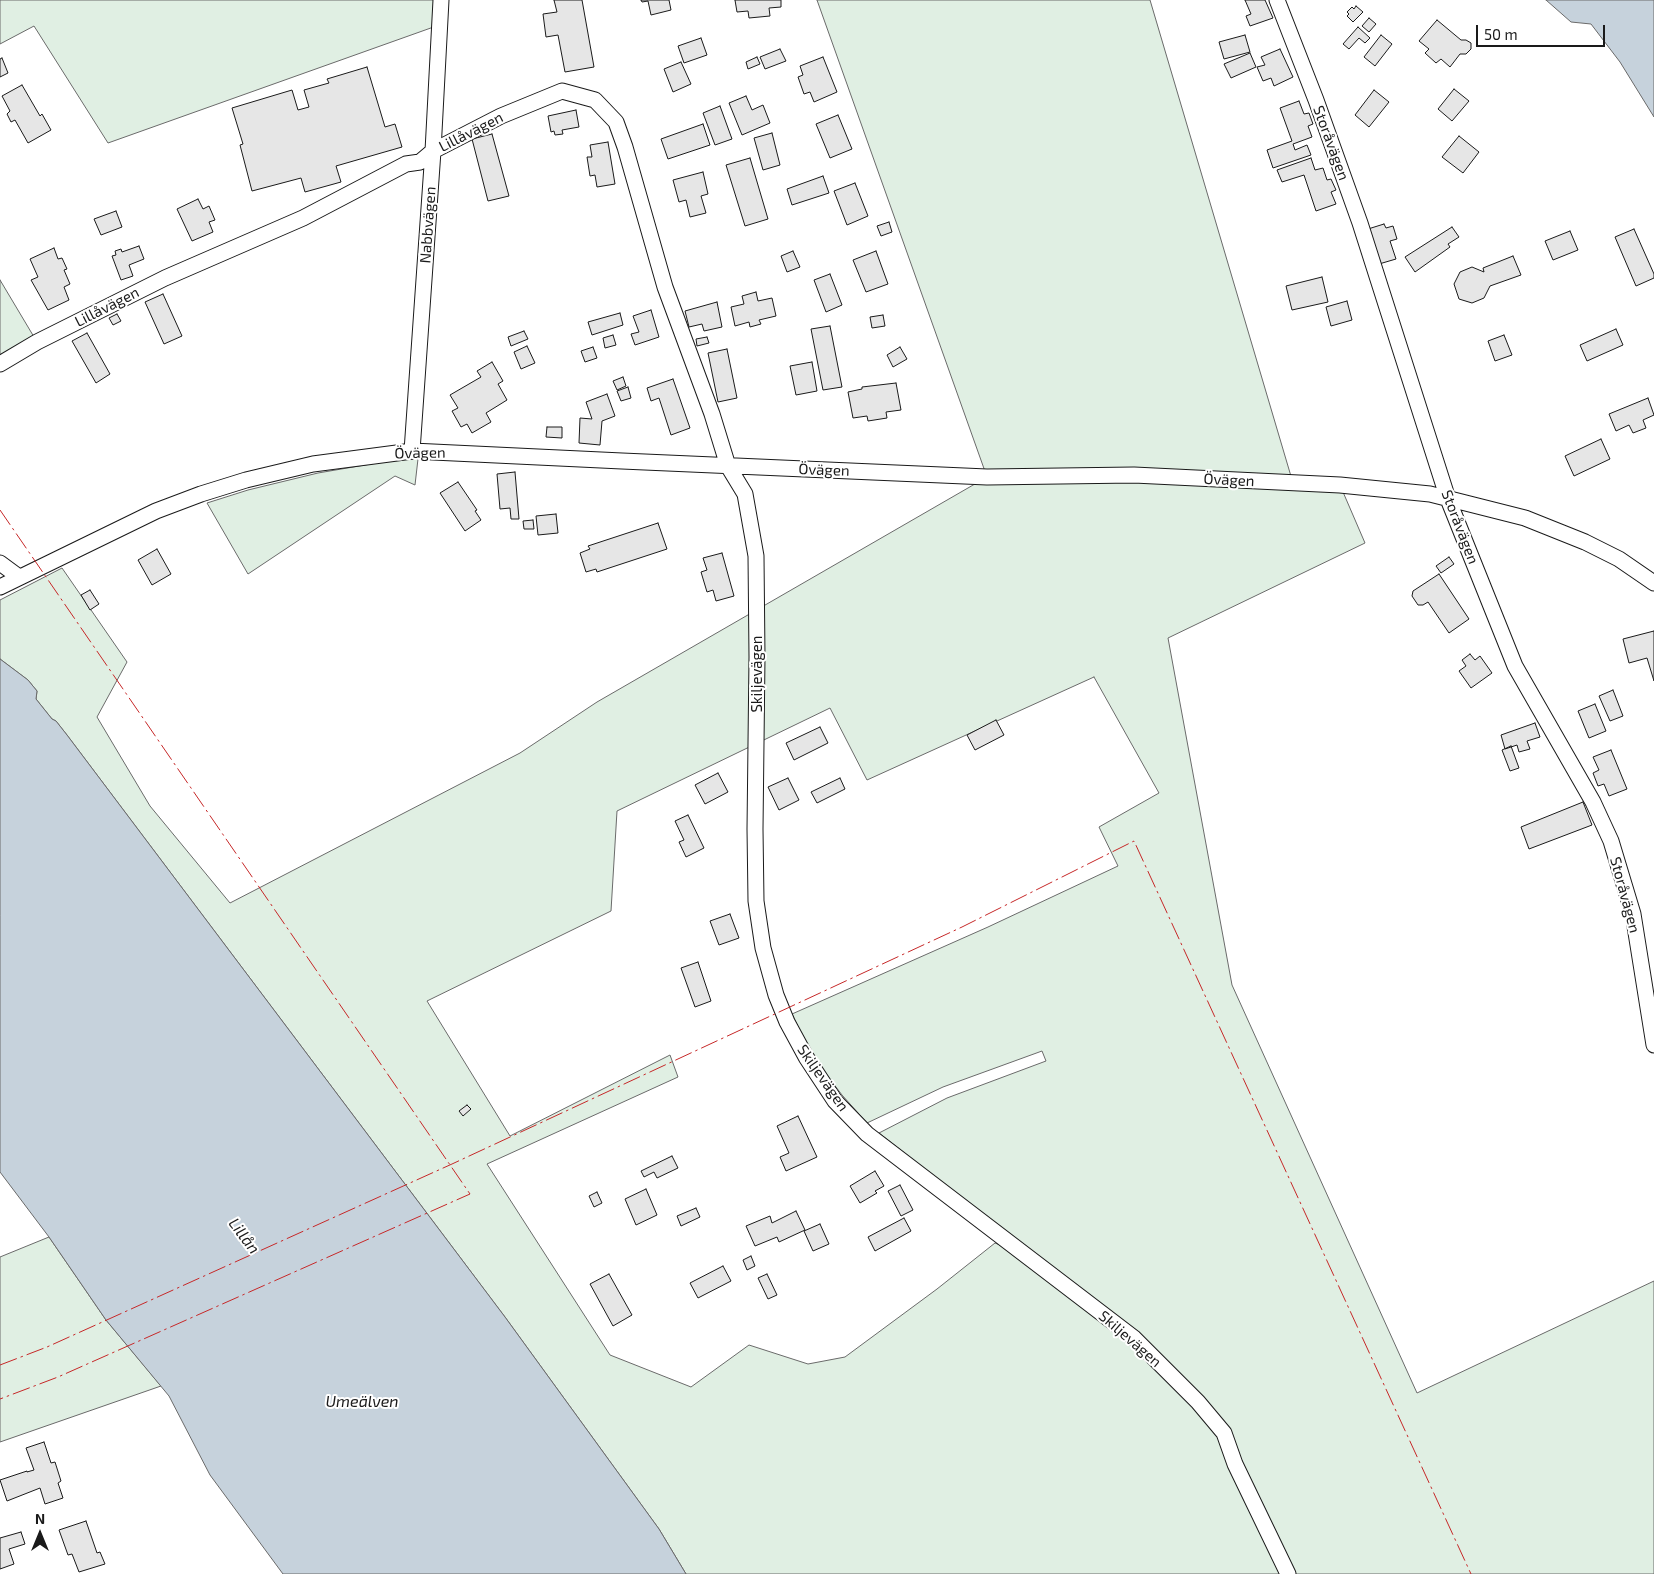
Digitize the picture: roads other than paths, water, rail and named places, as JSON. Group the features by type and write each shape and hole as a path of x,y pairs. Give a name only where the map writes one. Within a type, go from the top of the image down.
{"street":[{"name":"Nabbvägen","path":"412,451 433,151 441,0"},
{"name":"Storåvägen","path":"1277,0 1316,100 1360,223 1448,499 1515,666 1593,802 1611,841 1633,914 1654,1045"},
{"name":"Lillåvägen","path":"0,364 36,342 165,278 303,218 406,164 420,162 433,151 501,116 562,91 595,100 616,122 625,147 665,287 712,414 728,466"},
{"name":"Övägen","path":"0,587 156,511 201,494 246,480 313,464 412,451 987,477 1143,475 1340,485 1430,494 1525,518 1585,542 1619,560 1654,583"},
{"name":"Skiljevägen","path":"728,466 745,494 756,556 758,658 755,829 756,901 763,948 776,995 787,1022 806,1057 835,1100 867,1134 1134,1338 1198,1402 1224,1433 1235,1464 1288,1574"},
{"path":"0,563 20,577"}],"water":[{"path":"1546,0 1654,0 1654,117 1620,62 1591,24 1571,22"},
{"name":"Umeälven","path":"0,659 28,680 37,691 36,699 67,735 505,1317 659,1529 686,1574 283,1574 210,1475 169,1396 106,1320 49,1237 0,1172"}],"water label":[{"name":"Lillån","path":"244,1236"}]}
